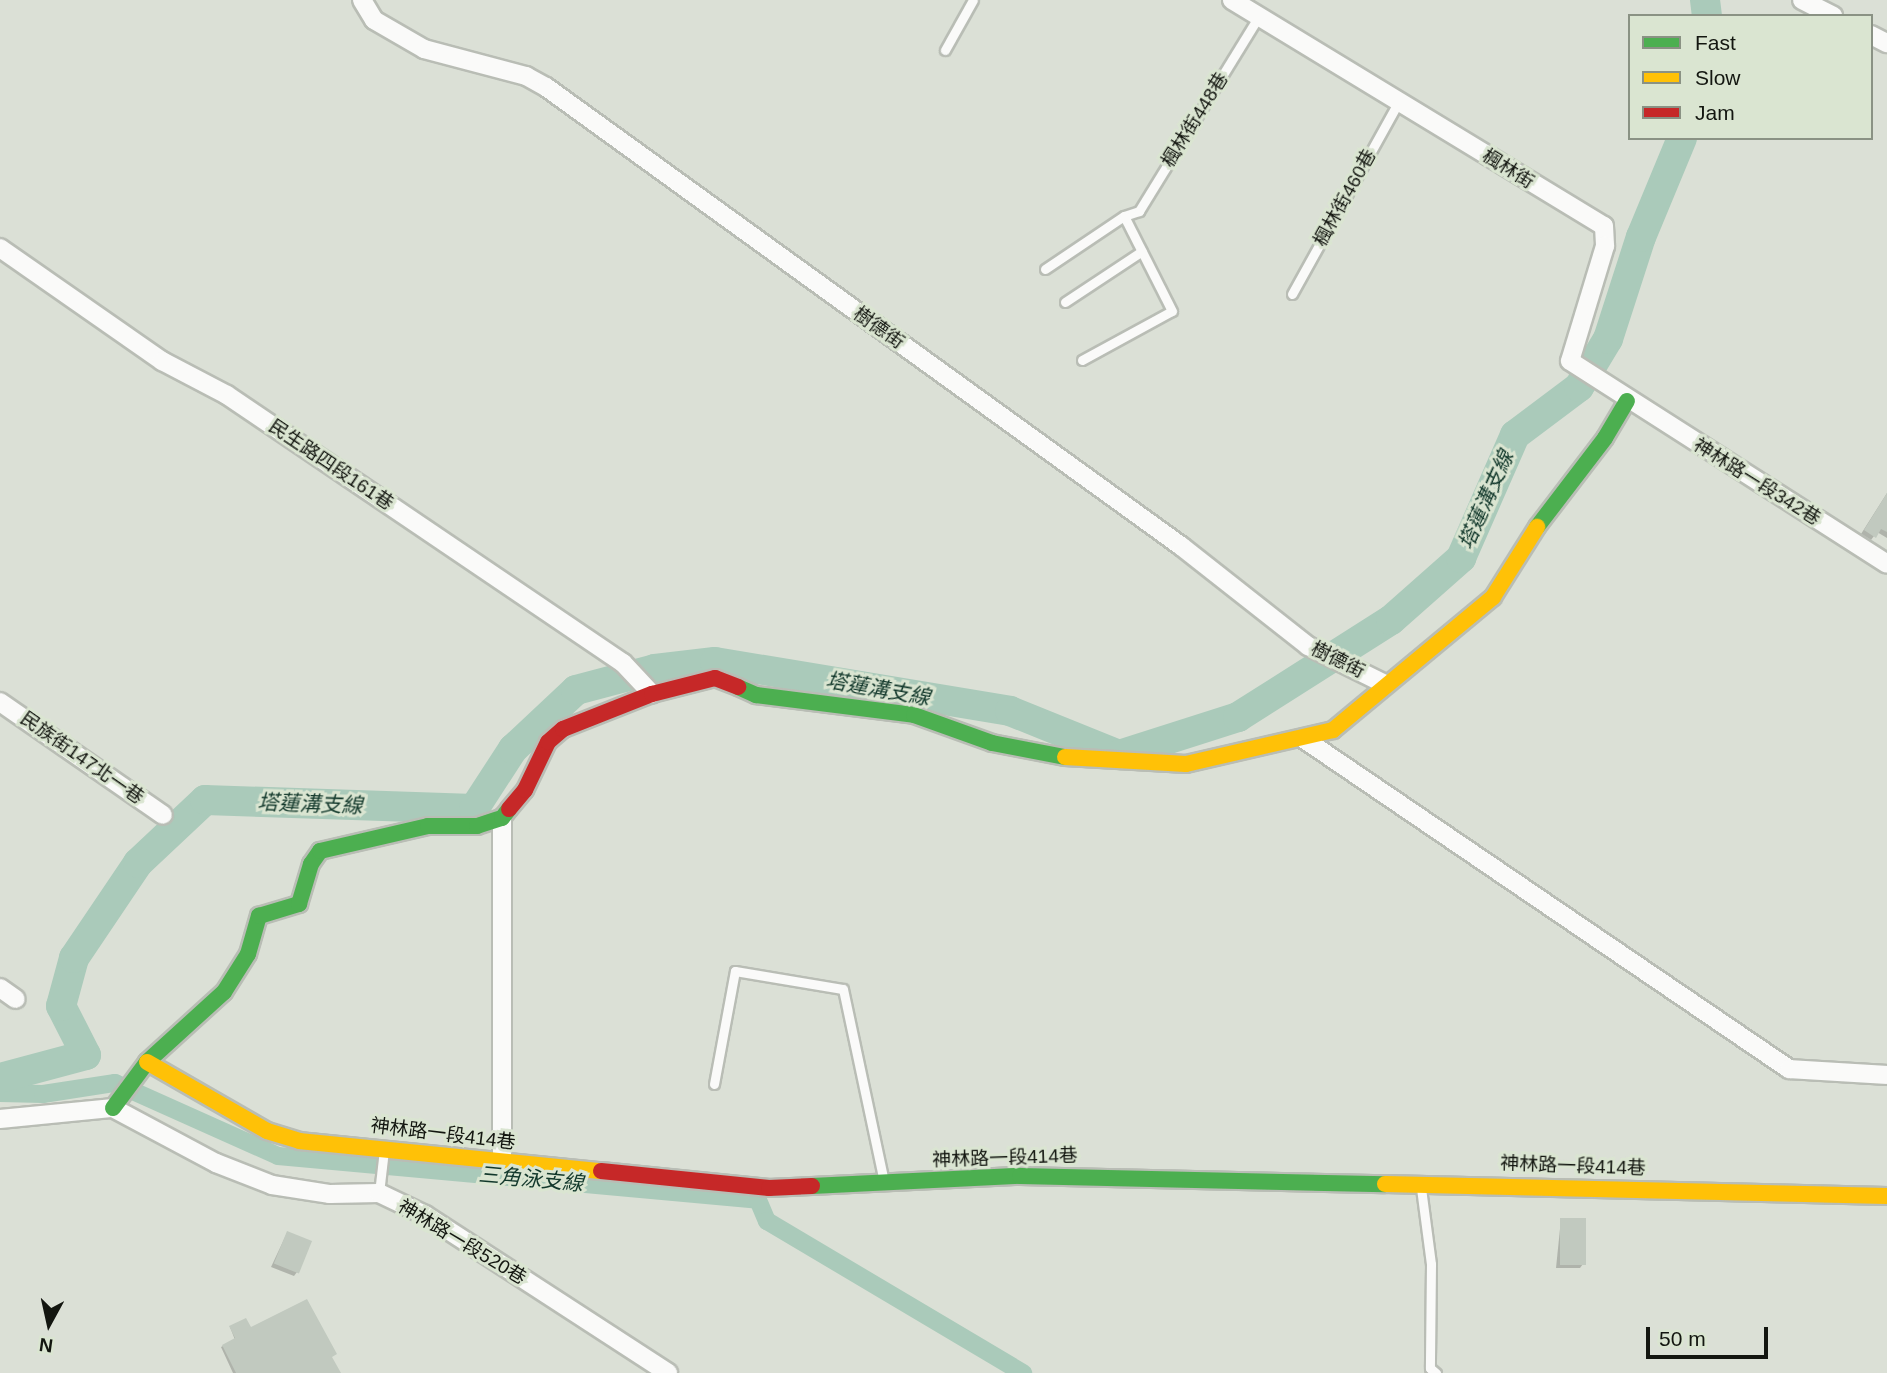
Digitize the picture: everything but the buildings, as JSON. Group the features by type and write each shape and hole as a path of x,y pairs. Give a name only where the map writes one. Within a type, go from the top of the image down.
{"street":[{"name":"樹德街","path":"362,0 374,20 424,50 526,76 546,87 1181,546 1308,646 1385,684"},
{"name":"楓林街","path":"1232,0 1604,226 1605,246 1570,361 1627,401"},
{"path":"1802,0 1829,14"},
{"name":"民生路四段161巷","path":"0,247 162,361 227,395 612,656 652,694"},
{"path":"0,1119 113,1108 147,1062 223,992 248,954 259,916 299,904 310,864 320,850 428,826 477,826 502,818 525,790 548,742 563,729 652,694 715,678 756,695 914,715 992,743 1080,760 1186,765 1333,730 1385,684 1493,597 1516,554 1605,438 1627,401"},
{"name":"神林路一段342巷","path":"1627,401 1887,564"},
{"name":"民族街147北一巷","path":"0,702 163,815"},
{"path":"1304,739 1789,1069 1887,1075"},
{"path":"502,818 502,1162"},
{"path":"0,988 16,999"},
{"name":"神林路一段414巷","path":"147,1062 267,1131 299,1141 384,1146 502,1162 769,1188 1020,1176 1420,1183 1887,1196"},
{"name":"神林路一段520巷","path":"113,1108 216,1163 272,1185 330,1194 379,1193 425,1215 668,1373"}],"lane":[{"path":"945,50 974,0"},
{"name":"楓林街448巷","path":"1045,270 1124,216 1139,211 1259,16"},
{"name":"楓林街460巷","path":"1292,294 1399,101"},
{"path":"1082,359 1172,311 1124,216"},
{"path":"1065,302 1142,251"},
{"path":"714,1084 735,971 843,989 884,1184"},
{"path":"379,1193 384,1146"},
{"path":"1420,1183 1431,1264 1430,1368 1436,1373"}],"waterway":[{"name":"塔蓮溝支線","path":"1705,0 1707,14"},
{"name":"塔蓮溝支線","path":"0,1078 86,1055 61,1006 74,958 138,863 205,800 474,809 513,749 576,690 655,669 715,662 1010,711 1119,755 1238,717 1391,620 1461,558 1515,435 1579,387 1608,339 1641,237 1681,140"},
{"name":"三角泳支線","path":"0,1093 43,1094 115,1083 278,1156 758,1200 767,1221 1023,1373"}],"traffic: fast":[{"path":"1537,527 1605,438 1627,401"},
{"path":"738,687 756,695 914,715 992,743 1065,757"},
{"path":"113,1108 147,1062 224,992 248,954 259,916 299,904 311,864 320,851 428,826 477,826 502,818 509,809"},
{"path":"812,1186 1020,1176 1385,1184"}],"traffic: slow":[{"path":"1065,757 1186,764 1333,730 1493,597 1537,527"},
{"path":"147,1062 267,1131 299,1141 601,1171"},
{"path":"1385,1184 1887,1196"}],"traffic: jam":[{"path":"509,809 525,790 548,742 563,729 652,694 715,678 738,687"},
{"path":"601,1171 769,1188 812,1186"}]}
